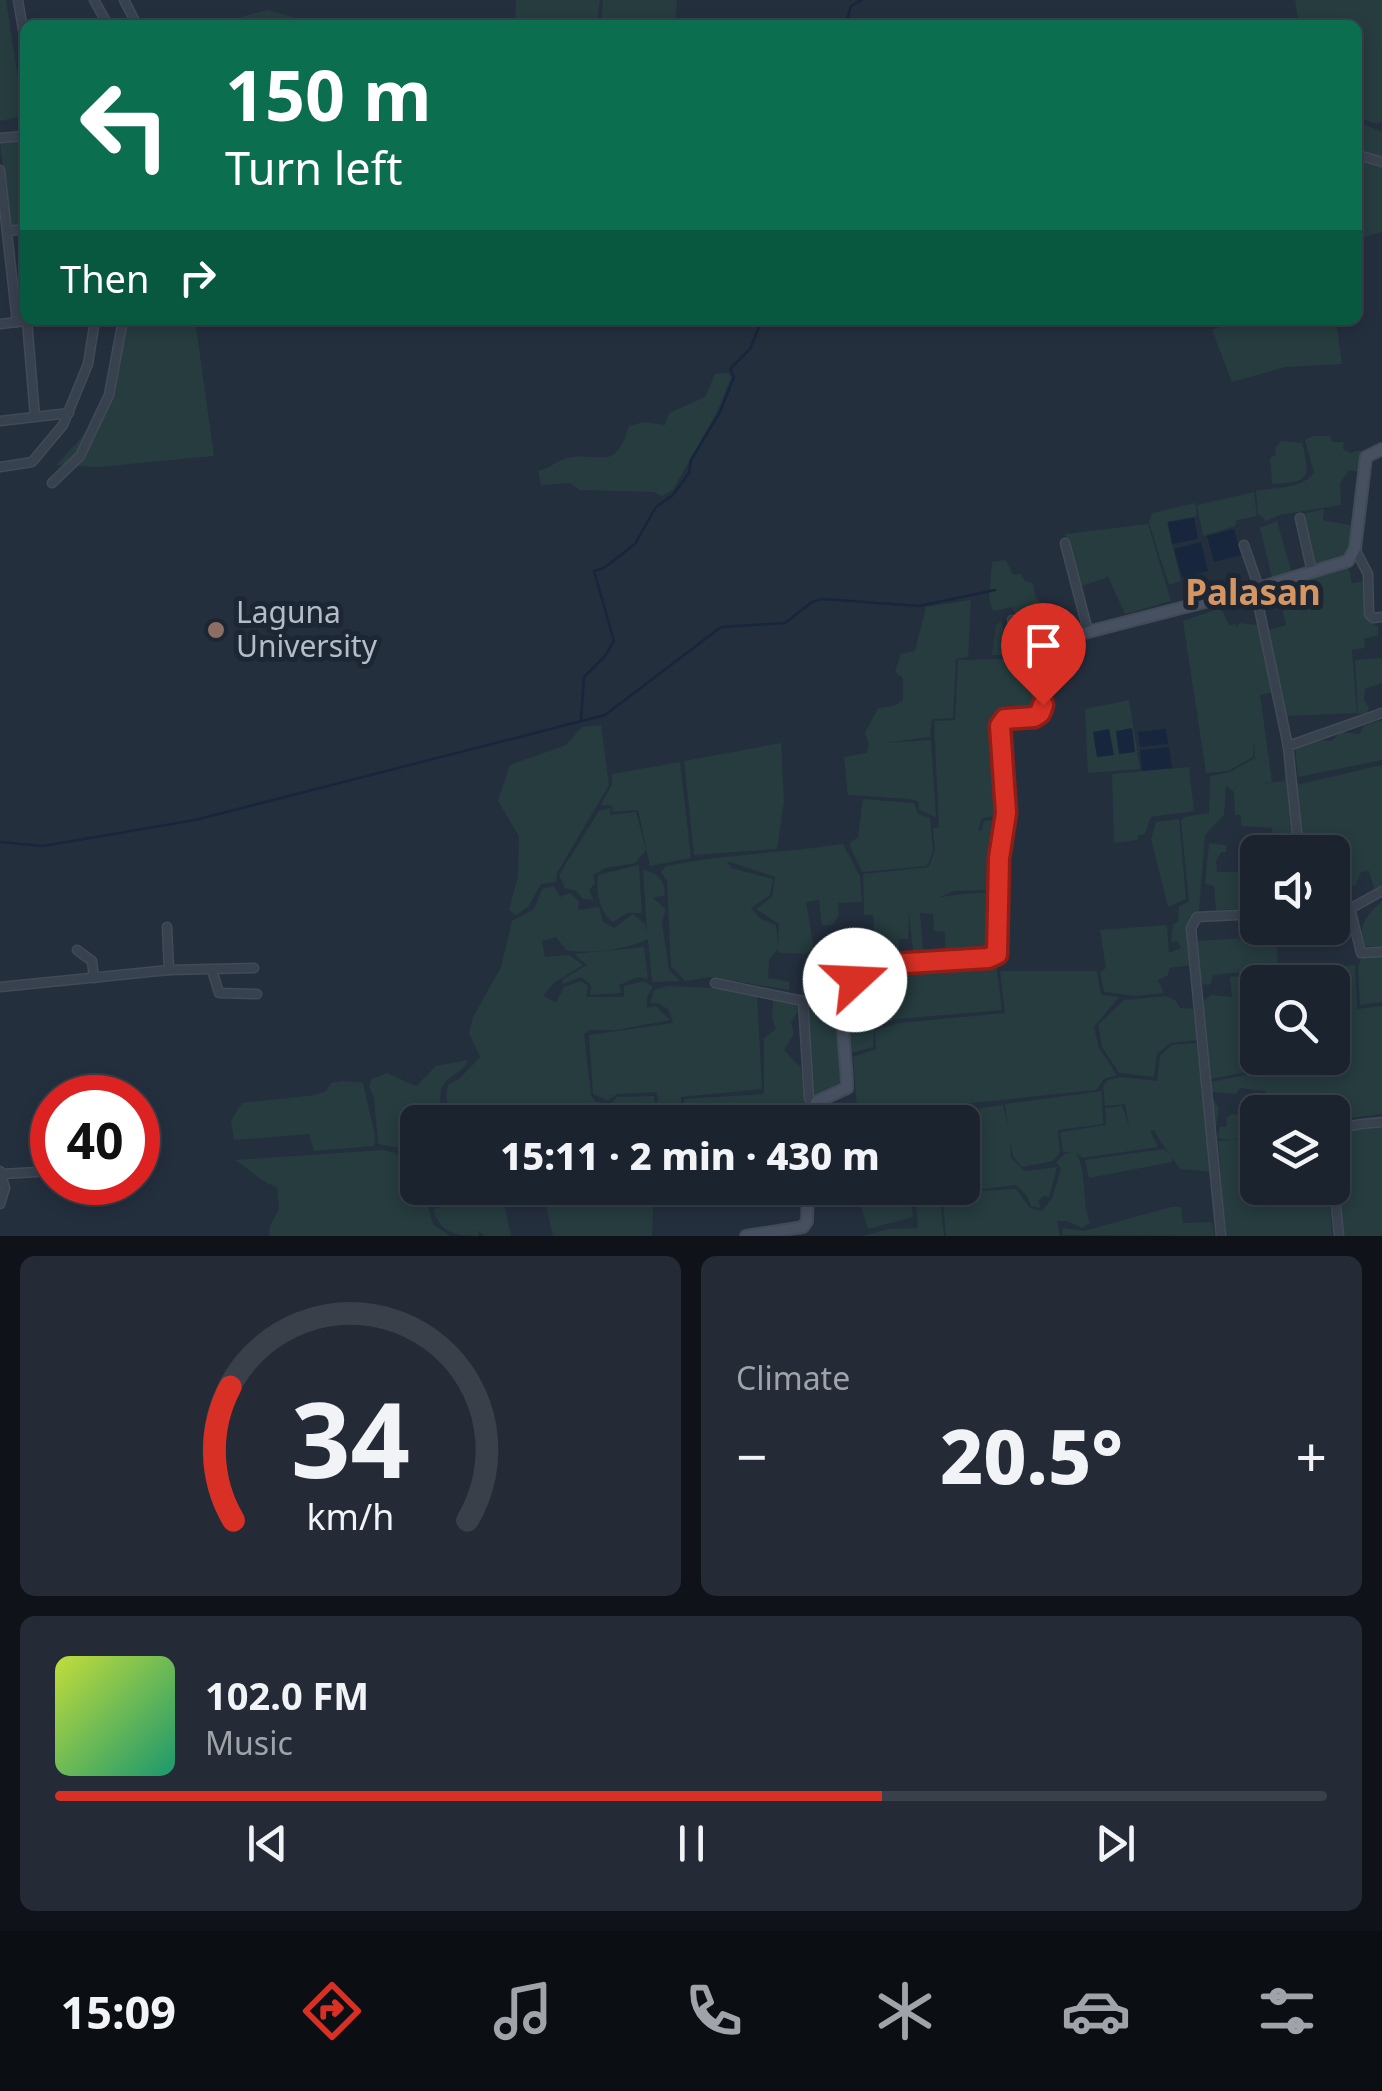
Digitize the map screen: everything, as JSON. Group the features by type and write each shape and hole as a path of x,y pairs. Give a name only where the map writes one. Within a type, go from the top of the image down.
{"street":[{"path":"0,170 7,231 5,259 20,303"},
{"path":"7,231 20,230"},
{"path":"26,325 34,417"},
{"path":"0,467 32,462 64,425 88,364 94,325"},
{"path":"52,483 80,456 109,395 122,325"},
{"path":"0,421 70,413"},
{"path":"1012,620 1031,638 1045,643 1348,561 1354,549 1366,457 1382,449"},
{"path":"1300,518 1312,572"},
{"path":"1065,542 1088,631"},
{"path":"1244,545 1257,588 1288,746 1297,835"},
{"path":"1354,549 1368,574 1369,614 1382,618"},
{"path":"715,983 803,1001 808,1098 814,1105 847,1088 844,998 861,970 874,965 988,958 999,951 999,858 1006,813 1000,726 1005,719 1040,713 1040,655 1045,643"},
{"path":"1288,746 1382,712"},
{"path":"1350,909 1382,891"},
{"path":"1350,912 1358,950 1382,952"},
{"path":"1221,1236 1191,928 1197,917 1240,915"},
{"path":"168,927 170,970"},
{"path":"77,950 92,961 94,978"},
{"path":"0,987 170,970 254,968"},
{"path":"212,970 219,992 257,994"},
{"path":"1350,1127 1382,1122"},
{"path":"0,1204 5,1188 1,1172 30,1172"},
{"path":"746,1236 805,1226 807,1205"},
{"path":"1335,1205 1338,1236"}],"green space":[{"path":"0,0 6,0 20,90 20,117 0,121"},
{"path":"516,0 600,0 598,20 515,20"},
{"path":"603,0 677,0 675,20 601,20"},
{"path":"1295,0 1382,0 1382,121 1376,124 1362,119 1362,20 1298,20"},
{"path":"268,10 303,20 229,20"},
{"path":"1362,124 1382,132 1382,160 1362,154"},
{"path":"20,142 20,225 10,226 0,143"},
{"path":"1362,160 1382,166 1382,232 1362,238"},
{"path":"126,325 196,325 214,456 98,467 56,465 105,413"},
{"path":"1224,325 1337,325 1342,364 1285,367 1232,382 1212,330"},
{"path":"728,373 731,378 717,412 673,490 662,496 654,492 580,490 570,483 541,485 538,471 567,458 612,455 624,441 629,426 644,422 665,425 669,413 705,397 715,374"},
{"path":"1330,436 1332,442 1344,442 1343,449 1350,453 1361,450 1358,472 1349,470 1340,483 1341,505 1266,521 1258,514 1256,491 1296,485 1309,478 1314,473 1305,440"},
{"path":"1281,441 1302,443 1305,476 1294,482 1272,484 1270,458 1276,455 1275,448"},
{"path":"1254,492 1257,516 1237,520 1235,526 1203,536 1197,505"},
{"path":"1195,503 1197,516 1167,522 1181,581 1169,585 1149,523 1152,513"},
{"path":"1324,509 1323,520 1354,526 1349,556 1315,567 1302,514"},
{"path":"1277,521 1292,574 1272,578 1260,528"},
{"path":"1148,524 1171,601 1125,614 1108,577 1079,587 1065,534"},
{"path":"1006,560 1013,575 1021,574 1025,581 1033,583 1035,596 1048,611 1061,610 1056,630 1070,632 1042,640 1032,619 1025,622 1016,617 1012,607 993,611 989,600 992,562"},
{"path":"1348,564 1352,583 1366,581 1367,613 1378,627 1378,635 1364,639 1365,648 1352,650 1357,713 1286,716 1267,631 1286,625 1277,585"},
{"path":"971,600 968,657 956,659 953,718 932,719 930,737 883,743 931,740 936,817 919,810 918,802 910,799 848,795 844,757 867,753 865,733 878,708 903,700 903,678 895,672 901,654 915,651 926,607"},
{"path":"1221,608 1229,625 1258,625 1275,692 1260,695 1272,782 1260,784 1285,781 1284,767 1288,766 1292,835 1273,835 1272,828 1241,826 1241,815 1235,815 1234,792 1226,786 1224,815 1205,835 1199,910 1189,921 1192,965 1169,968 1168,975 1158,980 1164,993 1135,996 1104,992 1100,972 1106,968 1100,930 1167,925 1169,953 1181,948 1177,941 1171,942 1179,906 1189,902 1181,821 1184,817 1209,813 1210,776 1230,772 1255,758 1254,740 1253,757 1228,771 1206,773 1183,621"},
{"path":"1001,621 1004,632 1010,626 1021,633 1023,655 992,655 996,625"},
{"path":"1036,658 1040,701 1034,714 998,718 994,726 1001,815 982,818 978,830 981,831 984,821 1003,818 992,890 954,891 937,898 995,892 996,933 982,950 945,950 945,932 934,931 933,914 920,913 923,950 913,950 909,912 908,939 899,939 899,954 879,952 881,937 874,930 873,915 864,915 863,874 929,867 935,850 933,828 939,827 934,721 955,720 958,660"},
{"path":"1382,658 1382,683 1365,689 1364,700 1369,708 1367,713 1358,714 1355,660"},
{"path":"1129,700 1140,769 1088,773 1085,709"},
{"path":"1382,720 1382,760 1298,777 1295,748 1320,740 1331,741 1341,732 1359,734 1364,726"},
{"path":"601,725 609,785 557,873 556,882 541,884 529,906 516,915 509,910 518,877 519,836 498,801 510,765 566,745 582,727"},
{"path":"781,743 784,801 777,849 694,855 684,761"},
{"path":"680,762 691,858 650,866 638,810 612,812 613,806 601,805 612,784 612,774"},
{"path":"1382,765 1382,886 1374,888 1369,871 1361,872 1355,886 1350,885 1350,835 1300,835 1296,785"},
{"path":"1189,767 1194,811 1151,817 1145,834 1138,835 1137,840 1114,843 1112,774"},
{"path":"863,799 914,803 918,814 930,818 933,851 927,866 862,872 849,844 858,837"},
{"path":"611,808 610,815 636,812 646,850 635,863 605,868 593,875 595,883 589,890 594,900 583,899 576,891 565,888 559,875 599,811"},
{"path":"1179,819 1186,899 1168,907 1151,839 1156,822"},
{"path":"1209,843 1226,845 1226,852 1221,852 1216,861 1217,872 1240,872 1240,909 1216,910 1214,886 1205,884"},
{"path":"843,844 860,876 862,902 838,903 839,915 833,924 822,926 819,900 806,902 814,949 806,954 779,953 778,949 769,960 768,978 790,982 789,990 710,977 685,981 671,966 667,881 661,872 666,866","holes":["727,861 775,877 772,897 756,909 779,924 778,945 776,925 761,919 751,908 770,895 773,879 731,868"]},
{"path":"639,865 642,913 627,913 613,922 600,901 598,875"},
{"path":"643,870 662,881 665,895 653,898 666,909 662,922 669,970 680,981 652,982 648,939 586,952 566,950 556,937 542,941 545,957 569,955 583,965 554,983 543,996 556,1002 564,987 581,981 588,986 586,997 624,997 624,986 644,981 653,987 647,997 647,1008 656,1006 670,1020 584,1034 595,1102 610,1104 617,1097 654,1096 655,1105 447,1105 449,1084 480,1057 469,1033 473,1017 501,967 512,921 534,909 542,889 554,886 560,897 570,893 579,901 578,910 599,907 603,922 614,928 633,914 645,924 647,934"},
{"path":"1382,901 1382,948 1365,946 1362,927"},
{"path":"1240,938 1240,945 1277,945 1278,965 1240,965 1240,972 1213,975 1210,985 1202,984 1197,973 1195,941"},
{"path":"644,947 648,979 638,977 619,985 621,993 590,995 591,985 581,977 563,984 562,980 587,965 574,954"},
{"path":"1362,956 1382,956 1382,1002 1360,1005 1358,968"},
{"path":"996,962 1002,1010 897,1019 874,1027 873,1047 852,1053 851,1005 859,985 877,969"},
{"path":"1350,965 1355,965 1357,1009 1382,1006 1382,1114 1350,1118 1350,1095 1267,1095 1265,1091 1240,1088 1236,1094 1213,1092 1210,1082 1245,1075 1350,1075"},
{"path":"1000,971 1097,971 1101,995 1119,997 1094,1027 1099,1048 1117,1075 1104,1079 1096,1090 952,1105 857,1105 853,1057 876,1049 875,1030 899,1023 1005,1013"},
{"path":"1240,976 1240,1073 1211,1079 1201,1004 1211,995 1232,997 1230,977"},
{"path":"846,977 848,982 840,1002 843,1080 839,1087 811,1097 801,988 824,988"},
{"path":"668,986 715,988 757,997 762,1089 681,1097 681,1105 658,1105 657,1092 617,1094 608,1101 593,1094 589,1035 673,1023 669,1010 650,1003 654,990"},
{"path":"1166,996 1180,1008 1194,1009 1199,1040 1170,1043 1157,1054 1154,1077 1119,1073 1102,1047 1098,1025 1124,1000"},
{"path":"773,1000 796,1005 798,1011 791,1023 794,1034 784,1050 801,1068 805,1105 684,1105 684,1099 764,1094 764,1038 776,1029"},
{"path":"1196,1043 1203,1080 1219,1109 1215,1133 1209,1137 1211,1172 1180,1169 1154,1130 1150,1131 1158,1147 1083,1158 1076,1153 1090,1223 1082,1228 1057,1221 1060,1236 946,1236 943,1205 980,1205 980,1191 1016,1189 1030,1208 1042,1211 1052,1198 1061,1169 1056,1162 1072,1153 1063,1152 1060,1132 1106,1125 1105,1108 1122,1106 1129,1126 1125,1104 1105,1106 1103,1086 1108,1080 1121,1077 1157,1081 1160,1056 1172,1045"},
{"path":"468,1060 442,1088 440,1105 400,1105 400,1148 378,1144 374,1098 369,1086 372,1079 387,1073 416,1086 436,1066"},
{"path":"331,1083 363,1083 374,1146 314,1151 309,1134 234,1140 231,1121 242,1103 315,1095 326,1091"},
{"path":"1102,1091 1103,1124 1058,1130 1060,1153 1053,1161 1022,1167 1013,1156 1010,1141 1011,1158 1025,1171 1057,1167 1049,1197 1039,1200 1040,1208 1031,1206 1016,1185 980,1189 980,1108 1003,1105 1008,1126 1005,1104"},
{"path":"1240,1115 1240,1138 1217,1138 1220,1127 1226,1127 1227,1117"},
{"path":"1382,1119 1382,1236 1334,1236 1332,1205 1350,1205 1350,1123"},
{"path":"1240,1139 1240,1205 1330,1205 1332,1236 1226,1236 1218,1141"},
{"path":"1163,1149 1172,1155 1172,1162 1089,1178 1085,1160"},
{"path":"383,1150 396,1153 400,1161 400,1205 432,1205 428,1206 433,1224 450,1236 269,1236 279,1209 277,1187 235,1160"},
{"path":"447,1205 505,1205 511,1236 450,1232 433,1209"},
{"path":"546,1205 653,1205 652,1236 553,1236"},
{"path":"912,1205 913,1217 868,1229 861,1207 812,1207"},
{"path":"916,1205 942,1205 944,1236 862,1236 890,1229 918,1228"},
{"path":"1181,1207 1183,1223 1212,1222 1215,1236 1062,1235 1063,1228 1084,1231"}],"water":[{"path":"1194,518 1198,539 1172,544 1168,522"},
{"path":"1234,529 1241,555 1214,562 1207,536"},
{"path":"1201,542 1208,571 1182,577 1174,549"},
{"path":"1132,728 1135,752 1119,754 1116,731"},
{"path":"1109,729 1114,755 1097,757 1093,732"},
{"path":"1166,729 1168,744 1140,747 1138,732"},
{"path":"1169,747 1172,768 1142,771 1140,750"}],"waterway":[{"path":"847,20 851,6 862,0"},
{"path":"581,720 584,677 614,641 594,571 635,544 656,507 673,495 689,473 691,460 720,412 734,377 730,369 750,349 760,325"},
{"path":"0,842 43,846 195,820 605,715 721,627 785,623 812,602 823,599 919,606 995,590"}],"place":[{"name":"Laguna University","path":"216,630"}],"district":[{"name":"Palasan","path":"1253,593"}],"route":[{"path":"855,980 868,966 988,958 997,954 999,858 1006,813 1000,726 1005,719 1034,717 1043,705"}]}
